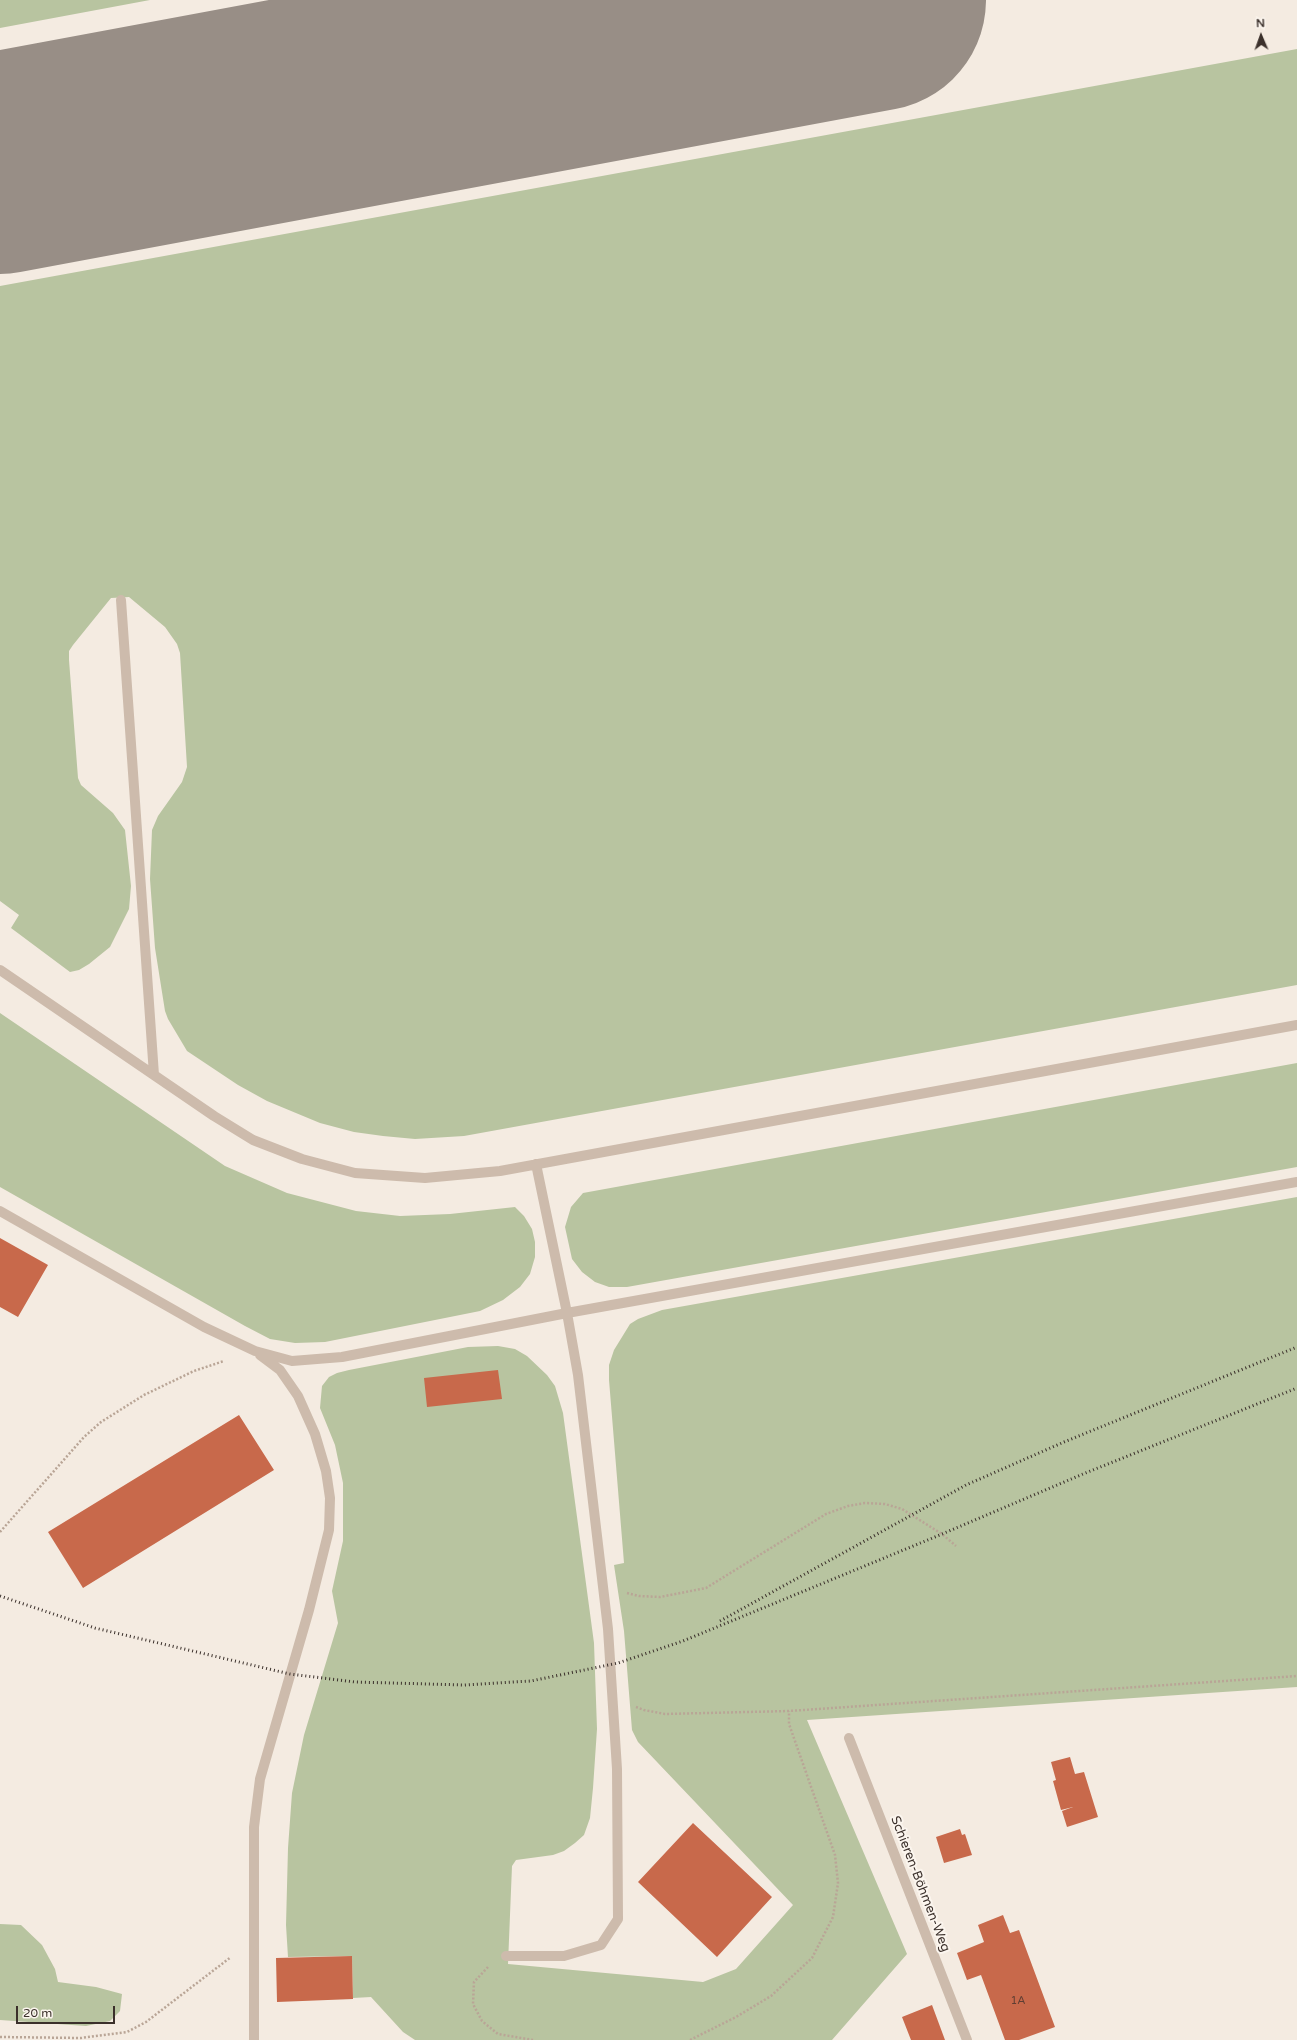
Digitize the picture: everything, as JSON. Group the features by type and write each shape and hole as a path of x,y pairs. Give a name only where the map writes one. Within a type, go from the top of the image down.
{"street":[{"path":"121,600 154,1075"},
{"path":"0,970 214,1116 253,1140 302,1159 356,1173 425,1178 500,1171 1297,1025"},
{"path":"506,1956 564,1956 601,1945 618,1919 617,1769 608,1629 578,1375 567,1313 536,1164"},
{"path":"0,1211 204,1327 255,1351 292,1361 342,1357 567,1313 1297,1182"},
{"path":"254,2040 254,1827 260,1779 309,1610 322,1559 329,1530 330,1498 326,1471 315,1434 298,1396 280,1370 255,1351"},
{"name":"Schieren-Böhmen-Weg","path":"849,1738 967,2040"}],"path":[{"path":"0,1532 84,1437 101,1422 144,1395 194,1370 255,1351"},
{"path":"602,1578 620,1591 639,1596 660,1597 706,1588 826,1514 848,1506 865,1503 885,1504 902,1509 942,1534 956,1546"},
{"path":"613,1695 644,1710 665,1714 789,1711 1297,1676"},
{"path":"690,2040 771,1996 812,1958 833,1917 838,1882 835,1855 789,1724 789,1711"},
{"path":"0,2037 81,2038 127,2032 146,2022 229,1958 255,1947"},
{"path":"506,1956 487,1968 474,1982 473,2004 482,2021 498,2034 532,2040"}],"green space":[{"path":"0,0 150,0 0,28"},
{"path":"1297,49 1297,985 464,1136 415,1139 354,1132 320,1123 267,1101 238,1085 187,1051 168,1019 165,1011 155,948 150,879 152,830 158,816 182,782 187,767 180,653 177,644 165,627 129,597 111,598 73,645 69,651 69,660 78,778 81,785 113,813 125,830 131,886 129,909 110,947 89,964 79,970 70,972 11,928 19,915 0,901 0,286"},
{"path":"0,1013 225,1166 287,1193 356,1211 400,1216 450,1214 515,1207 524,1216 532,1229 535,1242 535,1257 530,1274 520,1287 503,1300 480,1311 325,1342 295,1343 270,1339 0,1187"},
{"path":"1297,1063 1297,1167 627,1287 609,1287 595,1282 582,1272 572,1259 565,1227 571,1207 583,1193"},
{"path":"1297,1197 1297,1687 807,1720 907,1954 832,2040 415,2040 403,2032 371,1997 353,1998 352,1956 288,1957 286,1925 288,1848 292,1793 304,1735 338,1623 332,1591 343,1541 343,1483 335,1445 320,1408 322,1386 329,1377 349,1370 468,1347 498,1346 515,1349 527,1356 547,1375 555,1386 563,1413 594,1643 597,1729 593,1788 590,1818 584,1835 564,1851 553,1855 516,1860 512,1866 508,1964 703,1982 736,1969 793,1905 638,1742 632,1730 624,1631 614,1565 624,1563 609,1380 609,1365 614,1350 630,1324 638,1319 662,1310"},
{"path":"0,1924 21,1925 42,1945 55,1969 58,1982 96,1987 122,1994 120,2011 110,2021 86,2026 0,2020"}],"building":[{"path":"0,1238 48,1265 18,1317 0,1307"},
{"path":"498,1370 502,1399 427,1407 424,1378"},
{"path":"239,1415 274,1470 83,1588 48,1532"},
{"path":"1070,1757 1075,1774 1084,1772 1098,1817 1067,1827 1062,1811 1073,1807 1061,1810 1053,1781 1056,1780 1051,1762"},
{"path":"693,1823 772,1897 717,1957 638,1882"},
{"path":"960,1829 962,1835 965,1834 972,1855 944,1863 936,1837"},
{"path":"1003,1915 1010,1933 1019,1930 1055,2027 1019,2040 1005,2040 981,1975 967,1980 957,1953 984,1942 978,1925"},
{"path":"352,1956 353,1999 277,2002 276,1958"},
{"path":"932,2005 945,2040 911,2040 902,2017"}],"runway":[{"path":"0,163 875,0"}],"railway":[{"path":"720,1621 966,1485 1064,1442 1297,1347"},
{"path":"0,1596 95,1628 290,1674 355,1682 464,1685 531,1681 618,1663 683,1641 1083,1474 1297,1388"}]}
